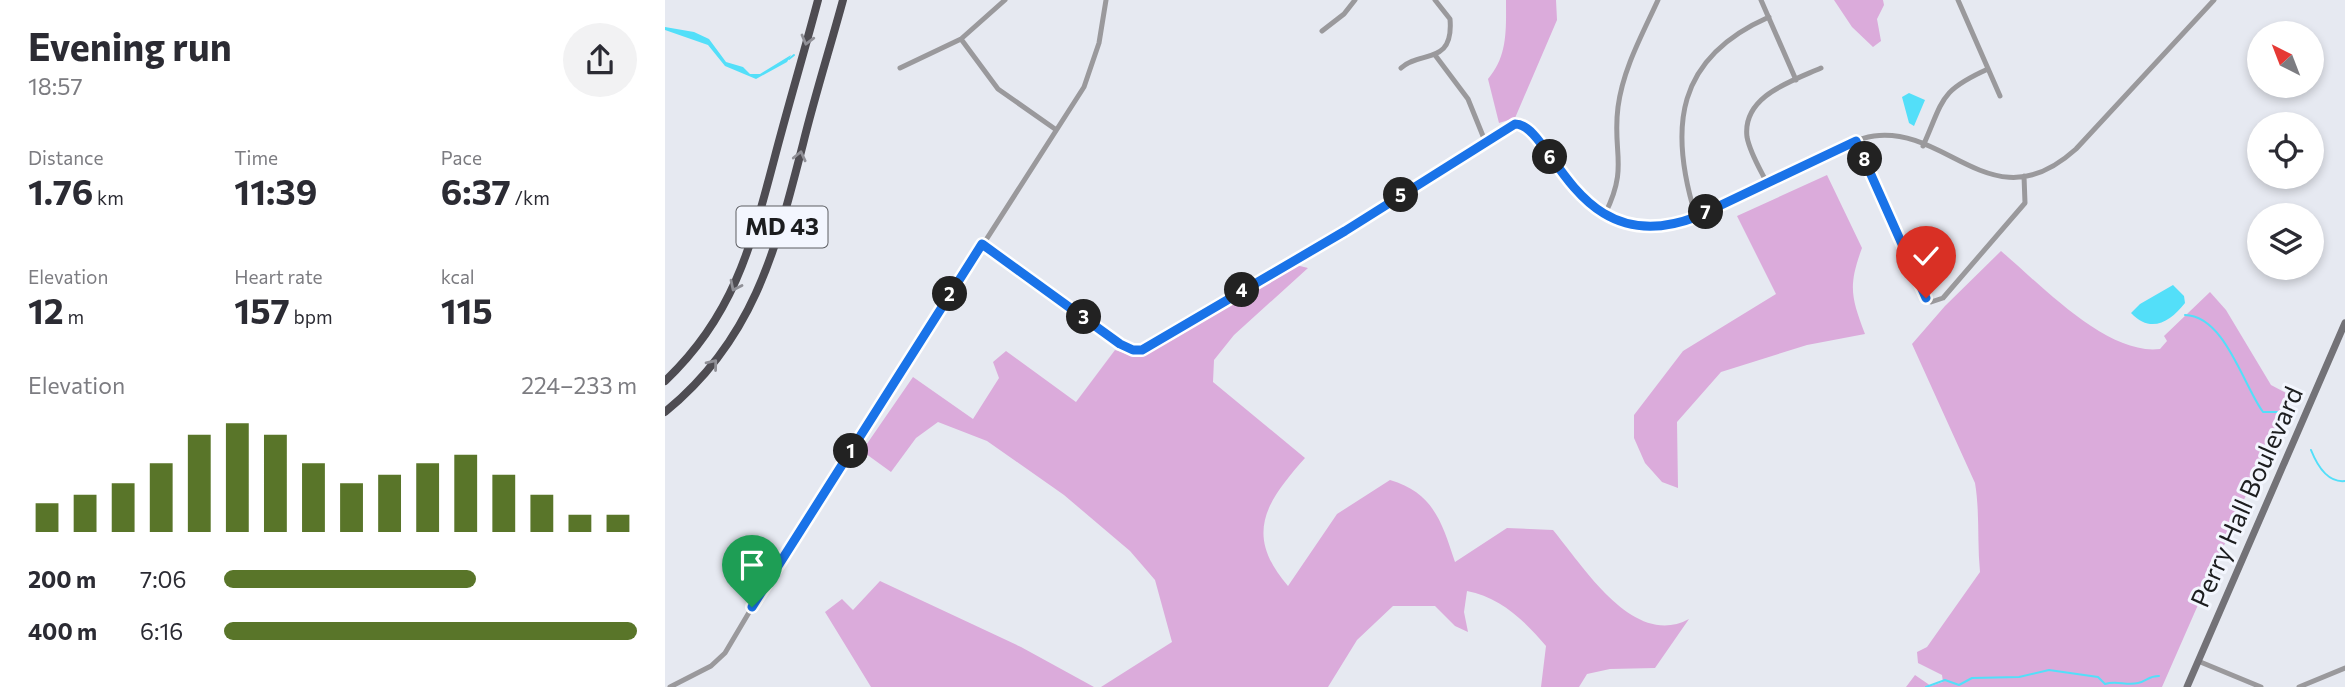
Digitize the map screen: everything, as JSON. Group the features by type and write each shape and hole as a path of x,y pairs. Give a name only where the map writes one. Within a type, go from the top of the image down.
{"highway":[{"name":"MD 43","path":"665,381 685,363 714,325 739,279 761,212 818,0"},
{"name":"MD 43","path":"665,412 697,383 723,352 760,288 786,214 843,0"}],"main road":[{"name":"Perry Hall Boulevard","path":"2187,687 2345,323"}],"street":[{"path":"899,68 961,39 1005,0"},
{"path":"670,687 711,666 730,647 770,577 1089,75 1099,43 1106,0"},
{"path":"1322,31 1344,14 1355,0"},
{"path":"1401,68 1407,63 1435,55 1447,42 1451,26 1445,9 1435,0"},
{"path":"1605,214 1620,177 1616,121 1621,88 1658,0"},
{"path":"1761,0 1796,80"},
{"path":"1958,0 2000,96"},
{"path":"982,244 1120,344 1133,350 1142,350 1345,231 1515,124 1528,127 1574,190 1605,214 1627,222 1653,225 1676,223 1696,217 1856,141 1886,136 1923,146 1985,172 2024,176 2052,167 2076,149 2214,0"},
{"path":"1696,217 1690,199 1681,134 1683,108 1689,86 1714,50 1769,18"},
{"path":"961,39 998,89 1055,129"},
{"path":"1435,55 1468,99 1485,141"},
{"path":"1766,183 1749,144 1748,122 1764,97 1821,68"},
{"path":"1923,146 1948,92 1961,81 1988,69"},
{"path":"1856,141 1925,295 1931,302 1943,298 2025,203 2024,176"},
{"path":"2198,661 2261,687"},
{"path":"2299,687 2345,668"}],"shaded area":[{"path":"1506,0 1556,0 1557,20 1515,118 1499,123 1488,79 1502,52 1506,32"},
{"path":"1834,0 1883,0 1884,5 1877,19 1881,41 1873,47 1852,27"},
{"path":"1827,175 1862,248 1853,291 1865,334 1807,345 1721,372 1677,422 1678,488 1662,482 1645,463 1634,438 1634,415 1683,351 1776,294 1737,216"},
{"path":"2001,251 2054,298 2096,330 2140,348 2160,349 2167,341 2164,336 2210,292 2226,310 2271,385 2290,395 2162,687 1906,687 1915,675 1931,686 1943,682 1942,675 1918,663 1917,652 1927,647 1980,572 1975,483 1912,344 1945,306"},
{"path":"1296,265 1308,268 1234,335 1214,360 1213,382 1305,458 1270,505 1263,535 1266,551 1274,568 1288,586 1337,514 1390,480 1417,493 1434,511 1455,562 1507,528 1553,530 1595,582 1630,614 1649,623 1669,625 1689,619 1655,668 1610,669 1587,674 1579,687 1541,687 1546,646 1501,604 1467,591 1464,612 1468,632 1455,626 1435,606 1393,606 1357,640 1328,687 1101,687 1172,642 1155,580 1130,551 1064,495 987,441 938,422 916,438 891,472 862,451 913,377 973,419 999,378 993,362 1006,351 1076,402 1115,350 1136,357"},
{"path":"880,581 1021,647 1094,687 871,687 825,612 842,599 853,610"}],"water":[{"path":"665,27 694,32 709,39 726,62 743,67 750,74 760,74 791,55 787,62 756,79 725,66 708,45 665,30"},
{"path":"1909,93 1925,100 1914,126 1909,123 1902,97"},
{"path":"2173,285 2184,296 2185,303 2167,320 2146,323 2131,313 2140,304"}],"waterway":[{"path":"789,59 794,55"},
{"path":"2185,315 2199,318 2222,339 2263,412 2280,412"},
{"path":"2311,450 2328,476 2345,481"},
{"path":"1926,687 1945,680 1959,685 1972,678 2019,677 2049,670 2098,677 2105,684 2134,684 2159,676"}],"route":[{"path":"752,607 982,244 1120,344 1133,350 1142,350 1345,231 1515,124 1522,124 1530,130 1574,190 1589,204 1619,220 1645,225 1665,225 1696,217 1856,141 1926,298"}]}
